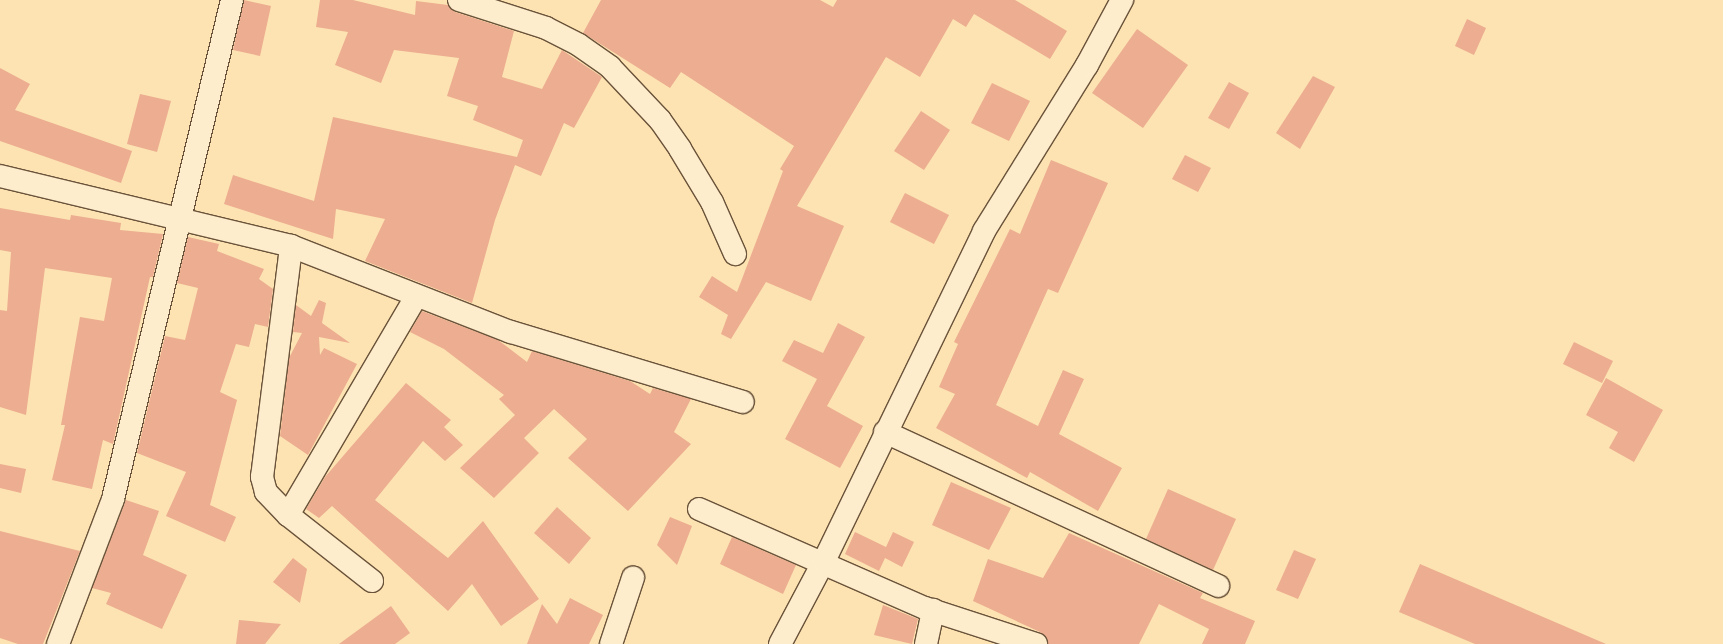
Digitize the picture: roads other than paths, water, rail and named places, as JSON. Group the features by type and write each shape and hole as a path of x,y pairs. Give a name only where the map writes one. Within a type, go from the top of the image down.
{"street":[{"path":"58,644 113,500 181,218 199,125 232,0"},
{"path":"459,0 546,28 579,45 610,67 660,120 680,149 712,202 735,254"},
{"path":"780,644 824,561 885,432 984,231 1087,65 1122,0"},
{"path":"0,176 181,218 291,246 416,297 511,332 743,402"},
{"path":"291,246 262,476 266,492 288,515 372,581"},
{"path":"288,515 416,297"},
{"path":"885,432 1218,586"},
{"path":"700,509 824,561 933,610 1036,644"},
{"path":"611,644 633,578"},
{"path":"926,644 933,610"}]}
